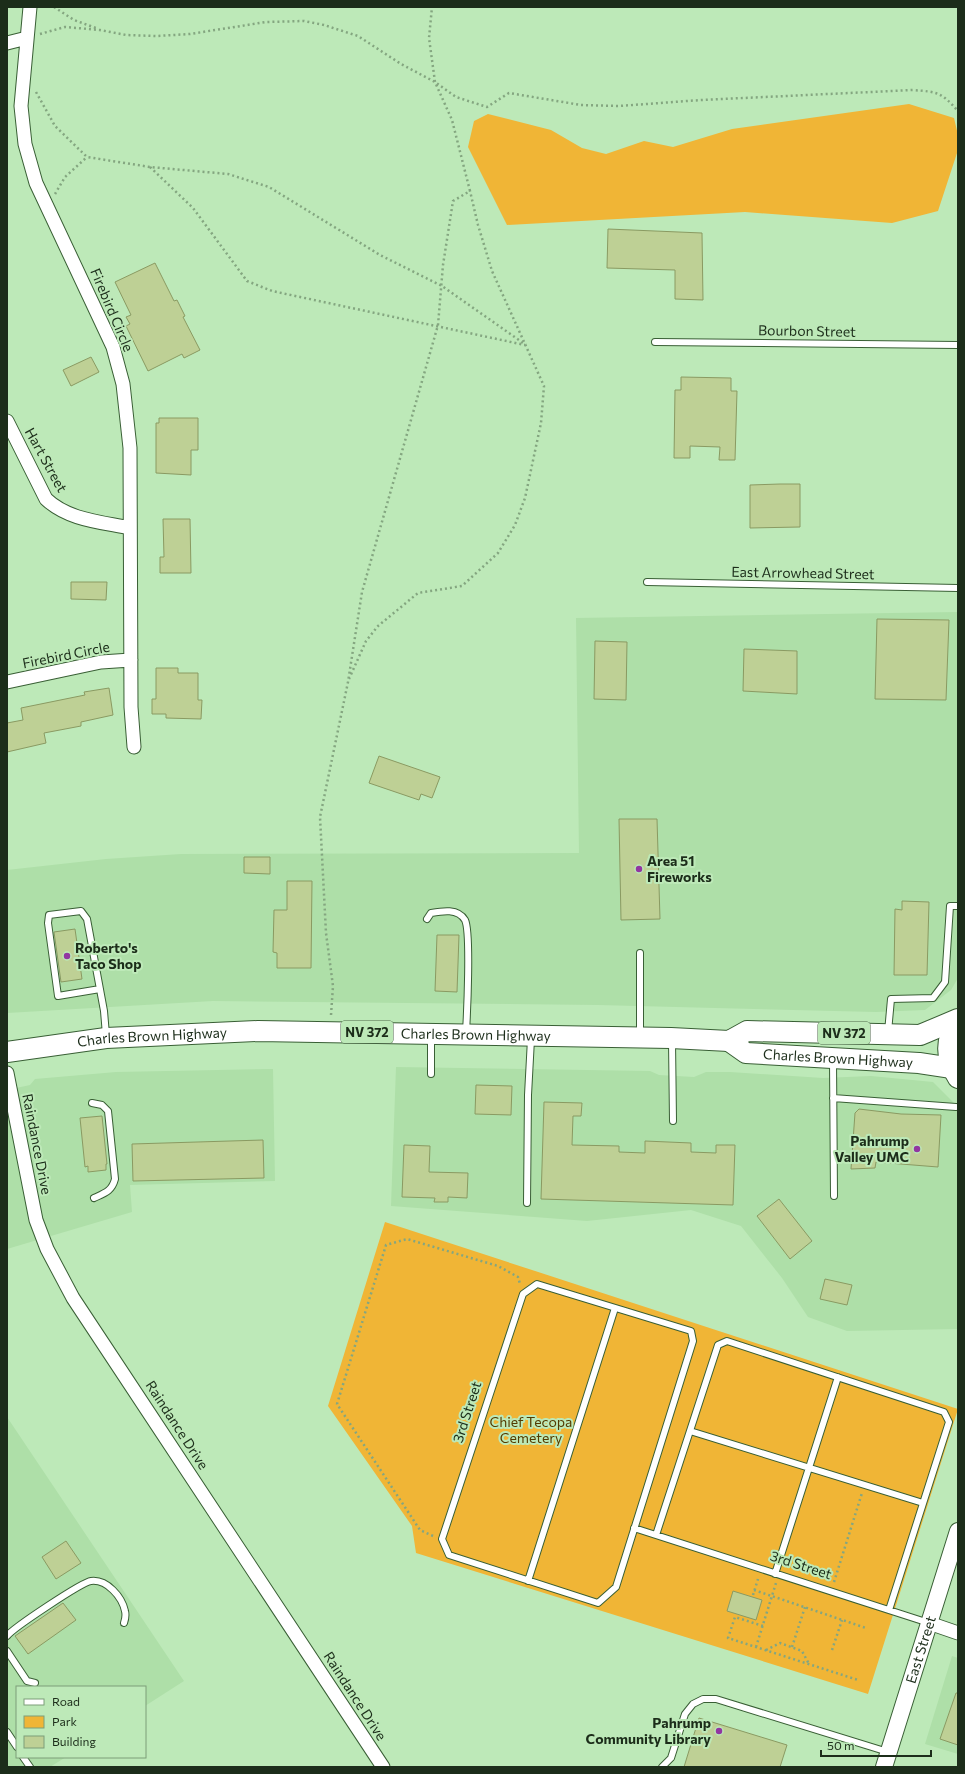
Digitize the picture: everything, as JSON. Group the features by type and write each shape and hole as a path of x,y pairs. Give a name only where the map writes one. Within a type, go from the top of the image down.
{"main road":[{"name":"Charles Brown Highway","path":"7,1052 106,1038 258,1031 432,1033 729,1040 747,1031 920,1035 958,1019"},
{"name":"NV 372","path":"955,1073 948,1056 947,1043 951,1030 958,1019"},
{"name":"Charles Brown Highway","path":"729,1040 746,1053 919,1063 955,1073"}],"street":[{"name":"Firebird Circle","path":"30,7 23,69 21,106 25,144 36,183 113,347 123,384 130,448 131,707 134,747"},
{"path":"7,43 27,38"},
{"name":"Hart Street","path":"7,421 46,499 56,508 79,518 130,528"},
{"name":"Firebird Circle","path":"7,682 101,662 131,660"},
{"name":"Raindance Drive","path":"7,1073 36,1220 47,1249 74,1298 383,1767"},
{"name":"East Street","path":"886,1760 958,1531"},
{"name":"3rd Street","path":"929,1623 958,1633"}],"lane":[{"name":"Bourbon Street","path":"656,342 958,345"},
{"name":"East Arrowhead Street","path":"647,582 958,588"},
{"path":"888,1034 891,999 933,998 945,982 950,906 958,906"},
{"path":"100,989 58,996 48,923 49,915 81,911 87,919 100,989 106,1038"},
{"path":"426,919 431,913 446,911 460,915 466,924 468,980 466,1034"},
{"path":"640,953 640,1037"},
{"path":"431,1074 432,1033"},
{"path":"527,1203 528,1095 531,1035"},
{"path":"672,1038 673,1121"},
{"path":"833,1058 834,1196"},
{"path":"833,1098 956,1107"},
{"path":"92,1103 102,1105 108,1111 115,1179 113,1186 107,1193 94,1198"},
{"path":"442,1539 449,1555 598,1603 616,1586 692,1342 691,1331 537,1284 523,1294"},
{"name":"3rd Street","path":"442,1539 523,1294"},
{"path":"528,1581 615,1308"},
{"path":"656,1535 718,1345 727,1341 944,1412 949,1422 889,1610"},
{"path":"777,1574 838,1377"},
{"path":"690,1431 923,1502"},
{"name":"3rd Street","path":"634,1528 929,1623"},
{"path":"7,1636 76,1588 90,1581 101,1581 110,1587 126,1611 124,1623"},
{"path":"7,1650 27,1681 35,1683"},
{"path":"662,1767 671,1758 685,1714 692,1704 702,1699 716,1700 886,1760"},
{"path":"7,1732 16,1746"},
{"path":"24,1758 30,1767"}],"path":[{"path":"54,7 74,20 100,30"},
{"path":"348,682 366,641 378,626 418,593 462,586 498,553 515,526 525,498 541,423 544,386 492,270 478,225 452,120 435,82 429,38 432,7"},
{"path":"27,38 65,27 100,30 126,35 157,36 190,34 266,22 304,21 324,25 358,36 401,64 435,82 456,97 487,107 509,93 581,105 619,106 701,100 912,90 933,91 944,96 958,111"},
{"path":"23,69 55,126 87,157 150,167 228,174 269,187 380,255 442,286 526,345"},
{"path":"47,207 65,177 87,157"},
{"path":"150,167 193,208 247,281 272,291 438,325 526,345"},
{"path":"330,1032 332,986 326,933 320,817 348,682 362,592 438,325 443,265 453,202 470,191"},
{"path":"442,1539 420,1530 337,1404 386,1245 407,1239 498,1266 518,1277 523,1294"},
{"path":"831,1592 864,1484"},
{"path":"753,1595 761,1569"},
{"path":"756,1647 772,1596 777,1574"},
{"path":"754,1590 866,1628"},
{"path":"792,1647 805,1607"},
{"path":"763,1626 735,1617 728,1638 858,1680"},
{"path":"832,1650 842,1620"},
{"path":"766,1651 780,1644 792,1647 802,1651 809,1664"}],"shaded area":[{"path":"958,612 958,978 951,990 925,1010 876,1012 598,1005 213,1001 7,1013 7,870 106,859 181,854 579,853 576,618"},
{"path":"396,1067 650,1071 659,1075 694,1077 706,1072 730,1072 823,1078 871,1076 933,1082 958,1107 958,1329 847,1331 808,1317 782,1278 741,1226 691,1210 587,1221 391,1206"},
{"path":"273,1069 275,1181 130,1185 132,1212 7,1249 7,1090 30,1085 35,1079 116,1072"},
{"path":"7,1417 184,1681 146,1705 146,1686 16,1686 16,1758 64,1758 50,1767 7,1767"},
{"path":"952,1656 958,1658 958,1754 925,1744"}],"green space":[{"path":"909,104 954,118 958,135 958,150 938,211 892,223 745,212 507,225 468,147 474,121 488,114 551,130 582,148 606,154 644,141 673,147 732,129"},
{"name":"Chief Tecopa Cemetery","path":"385,1222 958,1409 868,1694 416,1553 412,1526 328,1406"}],"building":[{"path":"608,229 702,233 703,300 675,299 675,270 607,268"},
{"path":"155,263 174,301 177,300 185,316 183,317 200,350 184,358 182,354 148,371 126,326 130,324 126,317 131,315 115,282"},
{"path":"91,357 99,372 71,386 63,370"},
{"path":"681,377 731,378 731,391 737,391 735,460 719,460 720,447 690,446 690,458 674,458 675,390 681,390"},
{"path":"159,418 198,418 198,450 191,450 191,475 156,473 156,423 159,423"},
{"path":"800,484 800,527 750,528 750,485"},
{"path":"163,519 190,519 191,573 160,573 160,557 164,557"},
{"path":"71,582 107,582 106,600 71,599"},
{"path":"877,619 949,620 946,700 875,699"},
{"path":"595,641 627,642 626,700 594,699"},
{"path":"744,649 797,651 797,694 743,691"},
{"path":"156,668 178,668 178,673 198,673 198,700 202,700 201,719 166,718 166,714 152,714 152,699 156,699"},
{"path":"109,688 113,715 81,722 81,726 44,733 46,743 7,752 7,723 23,720 21,708 85,695 84,692"},
{"path":"379,756 440,777 432,798 421,794 419,800 369,783"},
{"name":"Area 51 Fireworks","path":"619,819 657,819 660,919 621,920"},
{"path":"244,857 270,857 270,874 244,873"},
{"path":"287,881 312,881 311,968 277,968 277,953 273,952 274,910 287,910"},
{"path":"902,901 929,902 927,975 894,975 895,909 902,910"},
{"name":"Roberto's Taco Shop","path":"75,929 82,979 61,982 54,932"},
{"path":"437,935 459,935 457,992 435,991"},
{"path":"476,1085 512,1086 511,1115 475,1114"},
{"path":"544,1102 582,1103 581,1116 573,1116 572,1145 619,1146 619,1152 645,1153 645,1141 691,1143 691,1152 716,1153 716,1145 735,1145 733,1205 541,1199"},
{"name":"Pahrump Valley UMC","path":"859,1109 901,1114 941,1115 938,1167 876,1162 875,1168 851,1169 855,1113"},
{"path":"102,1116 107,1164 106,1170 88,1172 88,1166 85,1167 80,1118"},
{"path":"263,1140 264,1178 133,1181 132,1144"},
{"path":"404,1145 430,1146 429,1172 468,1173 467,1198 448,1197 448,1202 434,1202 435,1198 402,1197"},
{"path":"779,1199 812,1241 790,1259 757,1216"},
{"path":"825,1279 852,1285 847,1305 820,1299"},
{"path":"66,1541 81,1563 56,1579 42,1557"},
{"path":"733,1591 762,1600 756,1620 727,1611"},
{"path":"63,1603 76,1620 28,1654 15,1636"},
{"path":"956,1693 958,1693 958,1745 940,1739"},
{"name":"Pahrump Community Library","path":"699,1718 787,1745 780,1767 684,1767"}],"place":[{"name":"Area 51 Fireworks","path":"639,869"},
{"name":"Roberto's Taco Shop","path":"67,956"},
{"name":"Pahrump Valley UMC","path":"917,1149"},
{"name":"Pahrump Community Library","path":"719,1731"}]}
